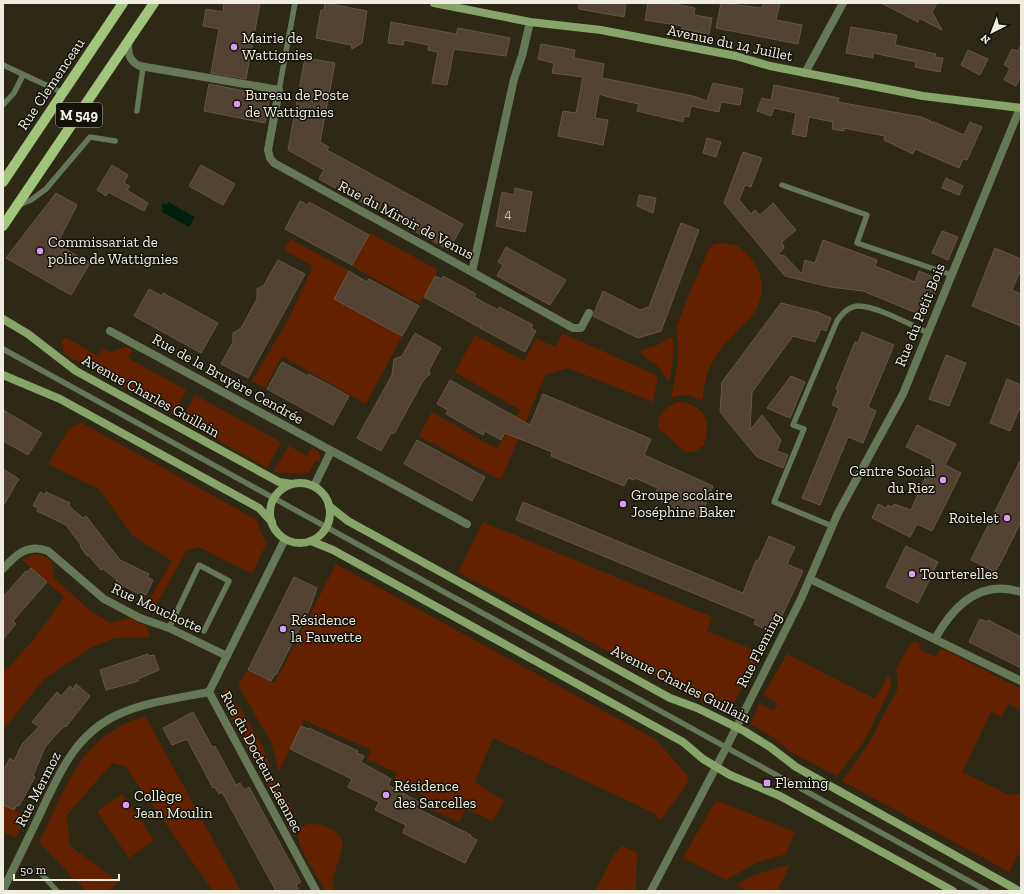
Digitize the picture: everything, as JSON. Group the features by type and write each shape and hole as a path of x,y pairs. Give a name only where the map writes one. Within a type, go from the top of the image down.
{"main road":[{"name":"Rue Clemenceau","path":"3,182 123,3"},
{"name":"M 549","path":"3,226 154,3"}],"street":[{"name":"Avenue du 14 Juillet","path":"434,3 530,22 601,30 728,54 770,66 937,98 1020,108"},
{"path":"805,73 843,3"},
{"name":"Rue du Miroir de Venus","path":"279,90 268,145 270,158 274,163 472,272 514,79 522,56 530,22"},
{"path":"128,43 129,56 135,64 143,67 279,90"},
{"name":"Rue du Petit Bois","path":"832,526 903,394 1020,108"},
{"path":"472,272 573,328 581,328 589,313"},
{"name":"Avenue Charles Guillain","path":"3,319 28,334 76,371 279,482 292,484 301,483 314,486 324,494 329,506 348,521 664,694 703,710 737,727 770,747 796,767 1019,891"},
{"name":"Rue de la Bruyère Cendrée","path":"110,331 331,452 467,524"},
{"path":"3,375 67,403 259,508 272,522 277,532 285,539 300,543 311,541 320,536 326,528 330,517 329,506"},
{"path":"314,486 331,452"},
{"path":"272,522 270,508 274,498 283,488 292,484"},
{"name":"Rue Fleming","path":"651,891 737,727 810,579 832,526"},
{"name":"Rue du Docteur Laennec","path":"285,539 208,692 316,891"},
{"path":"311,541 333,550 683,742 716,768 742,781 780,796 953,891"},
{"name":"Rue Mouchotte","path":"3,569 21,551 31,548 43,549 57,557 97,594 140,618 169,628 226,656"},
{"path":"810,579 1021,681"},
{"path":"935,639 950,614 969,598 994,589 1002,588 1021,592"},
{"name":"Rue Mermoz","path":"3,890 64,764 85,738 108,720 125,712 146,705 208,692"}],"lane":[{"path":"279,90 295,3"},
{"path":"3,65 63,93"},
{"path":"137,112 143,67"},
{"path":"3,105 14,93 24,74"},
{"path":"17,206 31,200 46,189 90,137 115,141"},
{"path":"782,185 867,215 857,243 952,275"},
{"path":"832,526 774,502 804,429 793,425 837,321 843,312 853,306 866,306 928,333"},
{"path":"3,349 987,891"},
{"path":"169,628 199,565 229,580 204,631"},
{"path":"37,869 57,891"}],"shaded area":[{"path":"168,202 195,217 189,227 162,212 164,208 161,207 163,203 166,205"},
{"path":"370,233 438,270 420,304 352,266"},
{"path":"290,239 349,271 334,299 402,336 366,404 282,356 265,388 252,381 289,318 313,266 284,250"},
{"path":"722,243 737,246 747,254 755,265 762,284 759,304 756,311 720,350 714,360 708,372 703,399 701,400 686,395 671,398 678,362 677,326 688,296 709,249 714,244"},
{"path":"562,333 658,376 653,402 568,368 545,375 501,480 419,436 432,412 497,449 520,410 455,372 475,335 524,361 536,339 556,347"},
{"path":"670,337 673,340 673,356 670,380 667,380 658,366 641,354 641,350 658,345"},
{"path":"67,338 98,356 102,348 110,352 126,347 132,350 128,358 186,390 174,414 66,355 62,346 62,339"},
{"path":"195,395 281,442 267,468 181,420"},
{"path":"677,402 694,406 704,415 707,428 704,445 694,452 685,452 668,436 659,430 658,425 660,416 665,410"},
{"path":"80,422 257,520 262,536 267,542 252,574 199,547 187,550 152,612 146,606 172,561 133,536 99,489 48,464 68,430"},
{"path":"289,446 307,456 312,448 316,450 319,453 320,462 316,460 309,473 282,473 273,471"},
{"path":"483,522 712,617 707,631 761,653 729,712 672,685 458,572"},
{"path":"32,555 43,556 52,561 53,577 87,608 110,623 129,618 147,627 150,637 115,638 92,647 43,680 3,730 3,671 8,668 34,639 64,597 22,560"},
{"path":"336,564 655,739 688,776 687,784 660,821 654,813 493,738 475,782 504,801 493,821 466,809 459,822 422,806 426,797 394,780 397,773 367,759 371,750 304,720 279,771 271,742 238,685 247,671 275,683"},
{"path":"918,642 921,650 935,657 939,650 943,649 1021,689 1021,710 1008,704 1002,717 991,712 962,772 1009,795 1021,793 1021,852 1016,858 1009,872 842,781 869,743 898,688 896,669 908,647 912,643"},
{"path":"787,654 875,699 889,674 891,687 864,741 837,776 789,751 773,737 750,724 760,703 773,711 778,704 763,695"},
{"path":"227,687 232,699 240,708 263,747 273,779 292,808 291,811 287,811 275,800 224,705 223,692"},
{"path":"145,716 241,891 213,891 125,766 112,763 67,815 70,846 119,882 108,891 86,891 39,842 68,783 90,750 105,736 123,725"},
{"path":"122,794 154,840 129,858 97,811"},
{"path":"716,800 795,832 786,854 756,863 726,880 683,858"},
{"path":"3,805 26,816 16,838 3,832"},
{"path":"309,824 326,826 335,831 339,835 343,845 332,882 335,891 326,891 303,852 297,828"},
{"path":"622,846 637,852 636,891 595,891 615,853"},
{"path":"790,865 777,891 748,891 736,885 762,872"}],"building":[{"name":"Mairie de Wattignies","path":"224,3 260,3 246,79 211,73 219,29 203,26 206,9 223,12"},
{"path":"325,3 367,11 362,43 352,49 351,45 316,38 321,10 324,10"},
{"path":"579,3 626,3 624,17 579,9"},
{"path":"648,3 670,3 695,8 694,15 712,18 709,34 682,29 682,26 645,20"},
{"path":"721,3 761,8 764,3 780,3 776,20 802,25 798,44 716,28"},
{"path":"881,3 937,3 932,12 942,30 919,18 918,22"},
{"path":"391,22 456,34 458,28 510,38 506,56 454,49 447,85 432,83 438,52 428,50 429,45 404,40 403,45 388,43"},
{"path":"851,27 897,35 895,45 936,54 935,57 943,58 940,72 915,67 916,62 873,53 873,58 846,53"},
{"path":"541,44 575,50 574,58 604,64 602,78 693,96 707,101 713,83 743,89 740,105 721,102 719,112 691,106 689,117 684,116 683,122 637,111 639,104 599,94 595,118 608,120 603,145 558,136 563,111 576,113 583,77 552,73 554,63 538,59"},
{"path":"1021,45 1021,76 1016,86 1004,80 1010,68 1004,65 1012,49 1018,51"},
{"path":"968,50 988,59 980,75 961,65"},
{"path":"305,58 335,63 320,142 329,147 327,150 463,224 449,250 398,222 403,212 383,201 378,211 319,179 324,170 288,150"},
{"name":"Bureau de Poste de Wattignies","path":"209,84 270,96 265,123 204,111"},
{"path":"774,85 839,98 838,102 921,117 931,121 931,123 934,122 964,135 970,122 982,127 967,160 963,159 959,168 915,149 913,154 884,140 885,136 844,128 844,131 832,129 833,122 809,117 806,137 792,134 796,113 774,108 771,116 757,111 762,98 771,100"},
{"path":"707,138 721,142 716,157 703,153"},
{"path":"743,152 762,158 751,187 745,185 739,200 751,214 755,210 760,215 773,203 796,230 782,242 784,248 778,254 785,256 802,274 805,260 815,263 823,240 877,260 875,266 915,282 919,271 940,280 924,316 863,291 830,287 785,276 724,203"},
{"path":"112,165 128,175 124,183 130,186 127,190 148,203 144,211 108,192 106,196 97,190"},
{"path":"201,165 235,184 223,205 189,186"},
{"path":"946,178 963,186 959,195 942,188"},
{"path":"515,188 532,192 525,232 496,226 502,192 514,195"},
{"name":"Commissariat de police de Wattignies","path":"56,193 77,205 57,244 90,263 71,295 6,258"},
{"path":"639,195 656,198 653,213 637,206"},
{"path":"300,201 308,205 309,202 369,235 352,265 285,229"},
{"path":"681,223 699,230 661,331 638,338 593,316 603,291 640,310 649,307"},
{"path":"942,231 958,237 948,260 932,253"},
{"path":"506,247 566,280 550,305 497,276 503,265 498,262"},
{"path":"995,248 1021,259 1021,269 1012,290 1021,294 1021,326 972,306"},
{"path":"278,260 305,274 248,378 221,364 233,342 233,333 241,328 257,299 257,289 264,285"},
{"path":"349,271 367,282 369,279 419,306 402,336 334,299"},
{"path":"435,276 442,279 443,276 476,294 474,297 498,310 499,307 533,325 531,328 536,331 525,352 480,328 481,326 479,327 424,297"},
{"path":"149,289 162,296 163,293 218,323 201,353 134,316"},
{"path":"781,303 817,312 831,318 826,331 821,329 815,342 793,336 752,392 750,430 762,415 781,440 777,451 788,455 783,468 757,457 720,412 722,382"},
{"path":"862,332 894,345 868,407 876,411 863,443 848,437 820,505 802,498 839,408 832,405 838,390 836,389 855,342 858,343"},
{"path":"415,333 441,348 429,370 430,374 423,381 394,434 391,433 381,451 357,438 392,375 394,359 402,356"},
{"path":"946,355 966,363 949,406 929,399"},
{"path":"282,362 308,376 309,374 349,396 333,425 267,389"},
{"path":"791,376 805,382 790,418 767,408"},
{"path":"1007,379 1021,385 1021,405 1010,431 990,423"},
{"path":"450,380 530,425 543,394 651,439 644,455 713,486 700,518 652,498 658,488 635,478 634,480 628,478 624,486 551,456 552,452 505,433 501,440 485,431 483,435 446,414 448,410 437,404"},
{"path":"3,410 42,433 28,455 3,441"},
{"name":"Centre Social du Riez","path":"917,425 956,444 945,465 961,473 932,531 917,524 910,537 872,518 878,504 886,508 888,505 892,507 894,504 911,510 933,460 906,447"},
{"path":"417,440 485,477 472,501 404,464"},
{"name":"Roitelet","path":"1021,459 1021,522 995,572 971,560"},
{"path":"3,469 19,479 3,506"},
{"path":"40,492 45,495 46,492 70,503 69,506 83,518 86,516 120,560 149,574 147,577 153,580 146,595 140,592 139,594 116,582 117,580 103,569 101,570 88,555 87,556 80,546 81,545 66,525 37,511 38,508 33,506"},
{"path":"523,502 743,593 756,560 758,561 769,536 795,547 787,564 803,571 774,633 754,624 756,619 516,520"},
{"name":"Tourterelles","path":"906,546 938,562 918,603 886,587"},
{"path":"31,568 47,582 13,621 16,624 3,639 3,597 26,571 27,572"},
{"name":"Résidence la Fauvette","path":"294,577 317,588 310,608 276,675 275,674 271,681 248,670"},
{"path":"980,619 988,622 988,620 1021,637 1021,668 969,642"},
{"path":"148,654 149,656 154,655 159,670 138,679 139,681 106,690 100,670"},
{"path":"76,684 90,696 66,727 64,726 45,747 33,776 35,777 19,806 17,805 14,810 3,805 3,771 10,758 14,761 22,744 39,727 32,722 57,692 61,696 70,686 73,689"},
{"path":"193,712 212,747 215,746 236,785 240,783 244,790 249,787 301,882 296,885 299,891 276,891 222,792 219,794 215,787 213,788 187,739 172,745 163,728"},
{"name":"Résidence des Sarcelles","path":"301,726 308,729 309,728 358,751 357,753 364,756 361,762 391,779 388,785 419,802 416,808 471,835 470,836 477,840 465,863 403,833 406,825 375,810 379,802 348,787 352,779 290,749"}],"place":[{"name":"Mairie de Wattignies","path":"234,47"},
{"name":"Bureau de Poste de Wattignies","path":"237,104"},
{"name":"Commissariat de police de Wattignies","path":"40,251"},
{"name":"Centre Social du Riez","path":"943,480"},
{"name":"Groupe scolaire Joséphine Baker","path":"623,504"},
{"name":"Roitelet","path":"1007,518"},
{"name":"Tourterelles","path":"912,574"},
{"name":"Résidence la Fauvette","path":"283,629"},
{"name":"Fleming","path":"767,783"},
{"name":"Résidence des Sarcelles","path":"386,795"},
{"name":"Collège Jean Moulin","path":"126,805"}]}
